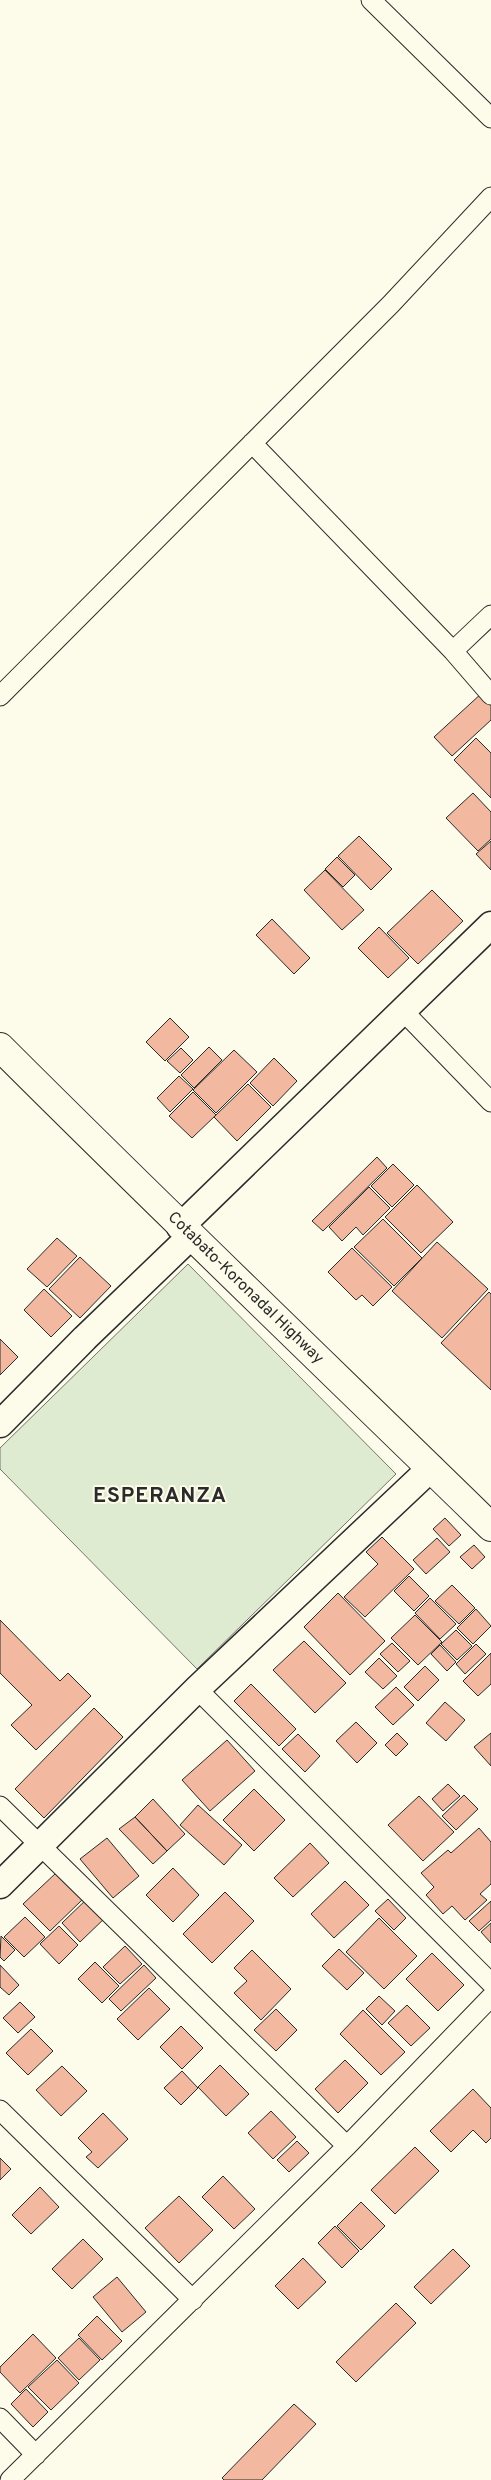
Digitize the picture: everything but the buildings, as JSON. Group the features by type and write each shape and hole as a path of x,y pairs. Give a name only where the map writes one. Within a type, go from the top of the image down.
{"highway":[{"name":"Cotabato-Koronadal Highway","path":"0,1047 185,1231 248,1288 491,1527"}],"street":[{"path":"371,0 491,118"},
{"path":"0,696 391,304 491,198"},
{"path":"252,442 453,651 491,696"},
{"path":"453,651 491,614"},
{"path":"0,1424 85,1338 185,1231 402,1011 491,925"},
{"path":"402,1011 491,1102"},
{"path":"0,1886 197,1689 431,1468"},
{"path":"197,1689 491,1983"},
{"path":"0,1806 347,2146"},
{"path":"10,2480 347,2146 491,1997"},
{"path":"0,2110 193,2300"},
{"path":"0,2418 36,2455"}],"green space":[{"path":"188,1264 396,1474 197,1669 0,1469 0,1448"}],"district":[{"name":"ESPERANZA","path":"160,1496"}]}
